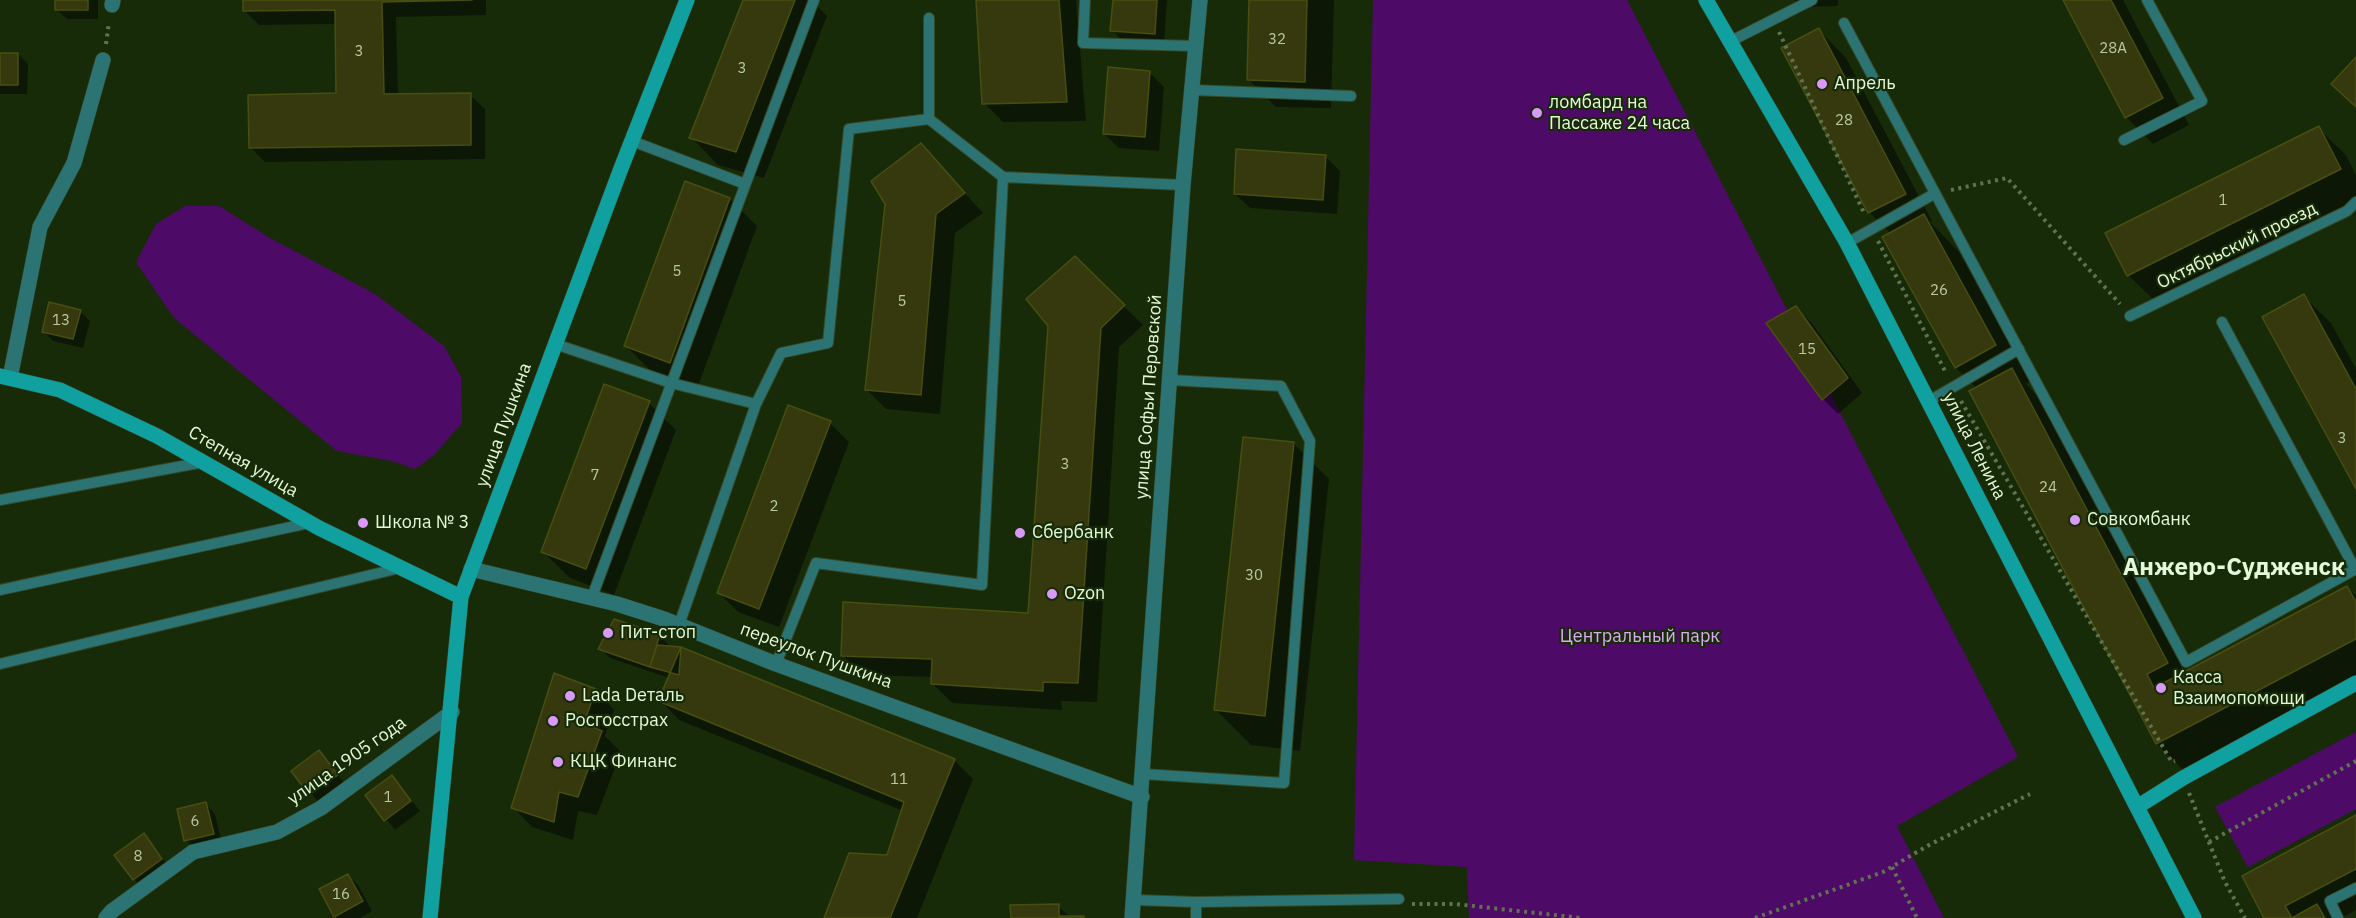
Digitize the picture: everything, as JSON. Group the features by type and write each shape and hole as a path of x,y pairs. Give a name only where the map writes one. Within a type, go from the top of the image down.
{"main road":[{"name":"улица Пушкина","path":"430,918 452,712 461,597 687,0"},
{"name":"улица Ленина","path":"1706,0 1847,243 2194,918"},
{"name":"Степная улица","path":"5,377 60,390 157,436 309,523 461,597"},
{"path":"2137,807 2183,778 2356,684"}],"street":[{"name":"улица Софьи Перовской","path":"1132,918 1183,185 1200,0"},
{"path":"5,377 40,226 74,163 103,60"},
{"name":"переулок Пушкина","path":"471,569 592,597 679,625 776,664 1142,796"},
{"name":"улица 1905 года","path":"106,918 112,911 193,852 277,832 321,807 452,712"}],"lane":[{"path":"592,597 814,0"},
{"path":"1085,0 1083,43 1196,46"},
{"path":"1731,41 1812,0"},
{"path":"2124,140 2202,101 2147,0"},
{"path":"929,18 929,119"},
{"path":"1844,23 2186,662 2356,569 2222,322"},
{"path":"1192,90 1351,96"},
{"path":"679,625 756,404 781,353 828,343 849,129 929,119 1004,177 1183,185"},
{"path":"632,141 745,184"},
{"path":"776,664 816,563 982,585 1004,177"},
{"path":"1847,243 1934,194"},
{"name":"Октябрьский проезд","path":"2130,316 2347,211 2356,202"},
{"path":"555,344 671,383 756,404"},
{"path":"1929,402 2019,349"},
{"path":"1143,774 1284,783 1310,441 1281,386 1170,380"},
{"path":"0,500 204,462"},
{"path":"0,590 309,523"},
{"path":"0,664 400,568"},
{"path":"2338,918 2330,901 2356,888"},
{"path":"1135,900 1401,902"},
{"path":"1196,902 1196,918"}],"path":[{"path":"103,60 112,2"},
{"path":"1934,194 2007,178 2130,316"},
{"path":"2209,842 2356,761"},
{"path":"2172,762 2183,778 2225,882 2245,918"},
{"path":"1755,918 1892,867 1929,845 2030,794"},
{"path":"1892,867 1917,918"},
{"path":"1401,902 1455,904 1582,918"}],"green space":[{"name":"Центральный парк","path":"1373,0 1627,0 2018,757 1897,826 1944,918 1469,918 1467,867 1354,860"},
{"path":"185,206 219,206 270,238 375,294 444,346 461,377 462,423 434,455 415,469 392,461 337,451 174,318 136,262 156,224"},
{"path":"2356,732 2356,809 2248,867 2215,807"}],"building":[{"path":"55,0 88,0 88,10 55,10"},
{"path":"243,0 472,0 382,2 384,94 471,93 471,145 249,148 248,95 336,93 335,10 243,11"},
{"path":"743,0 795,0 736,152 689,138"},
{"path":"976,0 1059,0 1067,102 982,104"},
{"path":"1113,0 1157,0 1155,34 1110,31"},
{"path":"1249,0 1307,0 1305,82 1247,80"},
{"path":"2063,0 2111,0 2163,98 2125,118"},
{"path":"1819,28 1906,194 1868,213 1781,48"},
{"path":"0,53 18,53 18,85 0,85"},
{"path":"2356,57 2356,107 2331,84"},
{"path":"1108,67 1150,71 1145,137 1103,134"},
{"path":"2319,126 2341,169 2127,276 2105,233"},
{"path":"921,143 965,193 936,214 921,395 865,390 885,204 871,181"},
{"path":"1236,149 1326,155 1323,200 1234,194"},
{"path":"685,181 730,198 670,363 624,346"},
{"path":"1924,214 1996,345 1955,368 1882,237"},
{"path":"1075,256 1125,305 1101,328 1078,683 1043,682 1043,691 931,684 932,659 841,656 843,602 1028,613 1048,326 1026,299"},
{"path":"2304,294 2356,389 2356,489 2262,317"},
{"path":"49,302 81,310 73,339 42,332"},
{"path":"1796,306 1848,378 1822,400 1766,323"},
{"path":"2012,368 2168,663 2147,674 2154,688 2347,586 2356,602 2356,639 2156,744 1969,391"},
{"path":"604,384 650,401 586,569 541,552"},
{"path":"788,405 831,421 759,609 717,593"},
{"path":"1243,437 1294,442 1265,716 1214,710"},
{"path":"614,619 660,634 650,667 598,649"},
{"path":"657,645 681,647 679,675 650,667"},
{"path":"681,647 955,759 890,918 824,918 849,853 887,855 904,802 658,701"},
{"name":"КЦК Финанс","path":"554,673 596,689 584,723 602,731 578,797 559,792 554,822 511,808"},
{"path":"319,750 338,775 309,795 291,771"},
{"path":"392,775 411,801 384,821 365,795"},
{"path":"206,802 214,834 184,841 177,809"},
{"path":"2356,815 2356,869 2285,906 2292,918 2264,918 2242,876"},
{"path":"144,833 162,859 133,880 114,855"},
{"path":"348,874 363,901 334,917 319,889"},
{"path":"1059,904 1059,916 1084,916 1084,918 1011,918 1010,905"},
{"path":"2317,904 2325,918 2292,918"}],"place":[{"name":"Апрель","path":"1822,84"},
{"name":"ломбард на Пассаже 24 часа","path":"1537,113"},
{"name":"Совкомбанк","path":"2075,520"},
{"name":"Школа № 3","path":"363,523"},
{"name":"Сбербанк","path":"1020,533"},
{"name":"Ozon","path":"1052,594"},
{"name":"Пит-стоп","path":"608,633"},
{"name":"Касса Взаимопомощи","path":"2161,688"},
{"name":"Lada Dеталь","path":"570,696"},
{"name":"Росгосстрах","path":"553,721"},
{"name":"КЦК Финанс","path":"558,762"}],"district":[{"name":"Анжеро-Судженск","path":"2234,568"}]}
